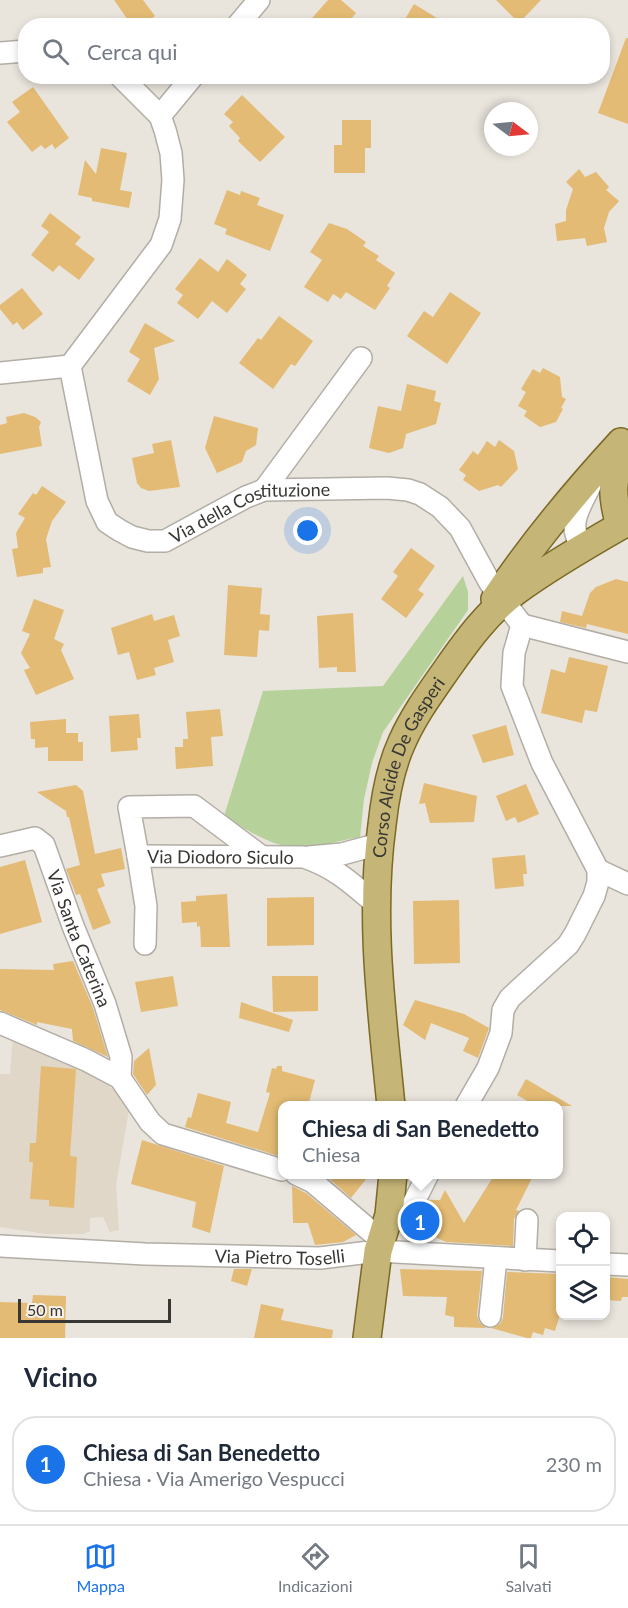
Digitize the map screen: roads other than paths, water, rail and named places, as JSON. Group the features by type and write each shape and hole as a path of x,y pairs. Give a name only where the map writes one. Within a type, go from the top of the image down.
{"main road":[{"name":"Corso Alcide De Gasperi","path":"391,1101 379,980 376,904 379,844 385,803 401,743 412,721 477,626 501,598 515,570 601,464 628,435"},
{"path":"501,598 517,591 583,548 624,525 614,504 613,480 618,465 628,449"},
{"path":"367,1338 392,1179"}],"street":[{"path":"244,18 259,0"},
{"path":"0,52 18,51"},
{"path":"0,373 70,366 161,245 170,219 173,180 171,153 160,116 128,84"},
{"path":"160,116 187,84"},
{"path":"264,490 361,358"},
{"name":"Via della Costituzione","path":"70,366 97,501 107,522 119,530 132,537 148,541 165,541 246,497 264,490 387,488 408,490 420,494 440,507 460,528 490,583 522,625"},
{"path":"583,548 576,538 574,529 576,515 601,464"},
{"path":"469,1101 488,1068 501,1033 503,1010 510,998 568,945 594,896 598,882 598,870 542,763 512,686 514,653 522,625 628,652"},
{"path":"138,856 129,807 194,806 261,857"},
{"name":"Via Santa Caterina","path":"0,846 35,838 44,845 73,926 105,1004 122,1057 120,1078"},
{"path":"304,857 342,854 379,844"},
{"name":"Via Diodoro Siculo","path":"144,944 146,906 138,856 304,857 341,874 376,904"},
{"path":"598,870 628,884"},
{"path":"0,1023 86,1060 120,1078 150,1122 163,1134 278,1169"},
{"path":"307,1179 382,1235 410,1210 426,1179"},
{"path":"525,1260 527,1220"},
{"name":"Via Pietro Toselli","path":"0,1246 145,1254 320,1258 382,1235 496,1258 556,1262"},
{"path":"490,1316 496,1258"},
{"path":"610,1264 628,1265"}],"place":[{"name":"Chiesa di San Benedetto","path":"420,1221"}]}
